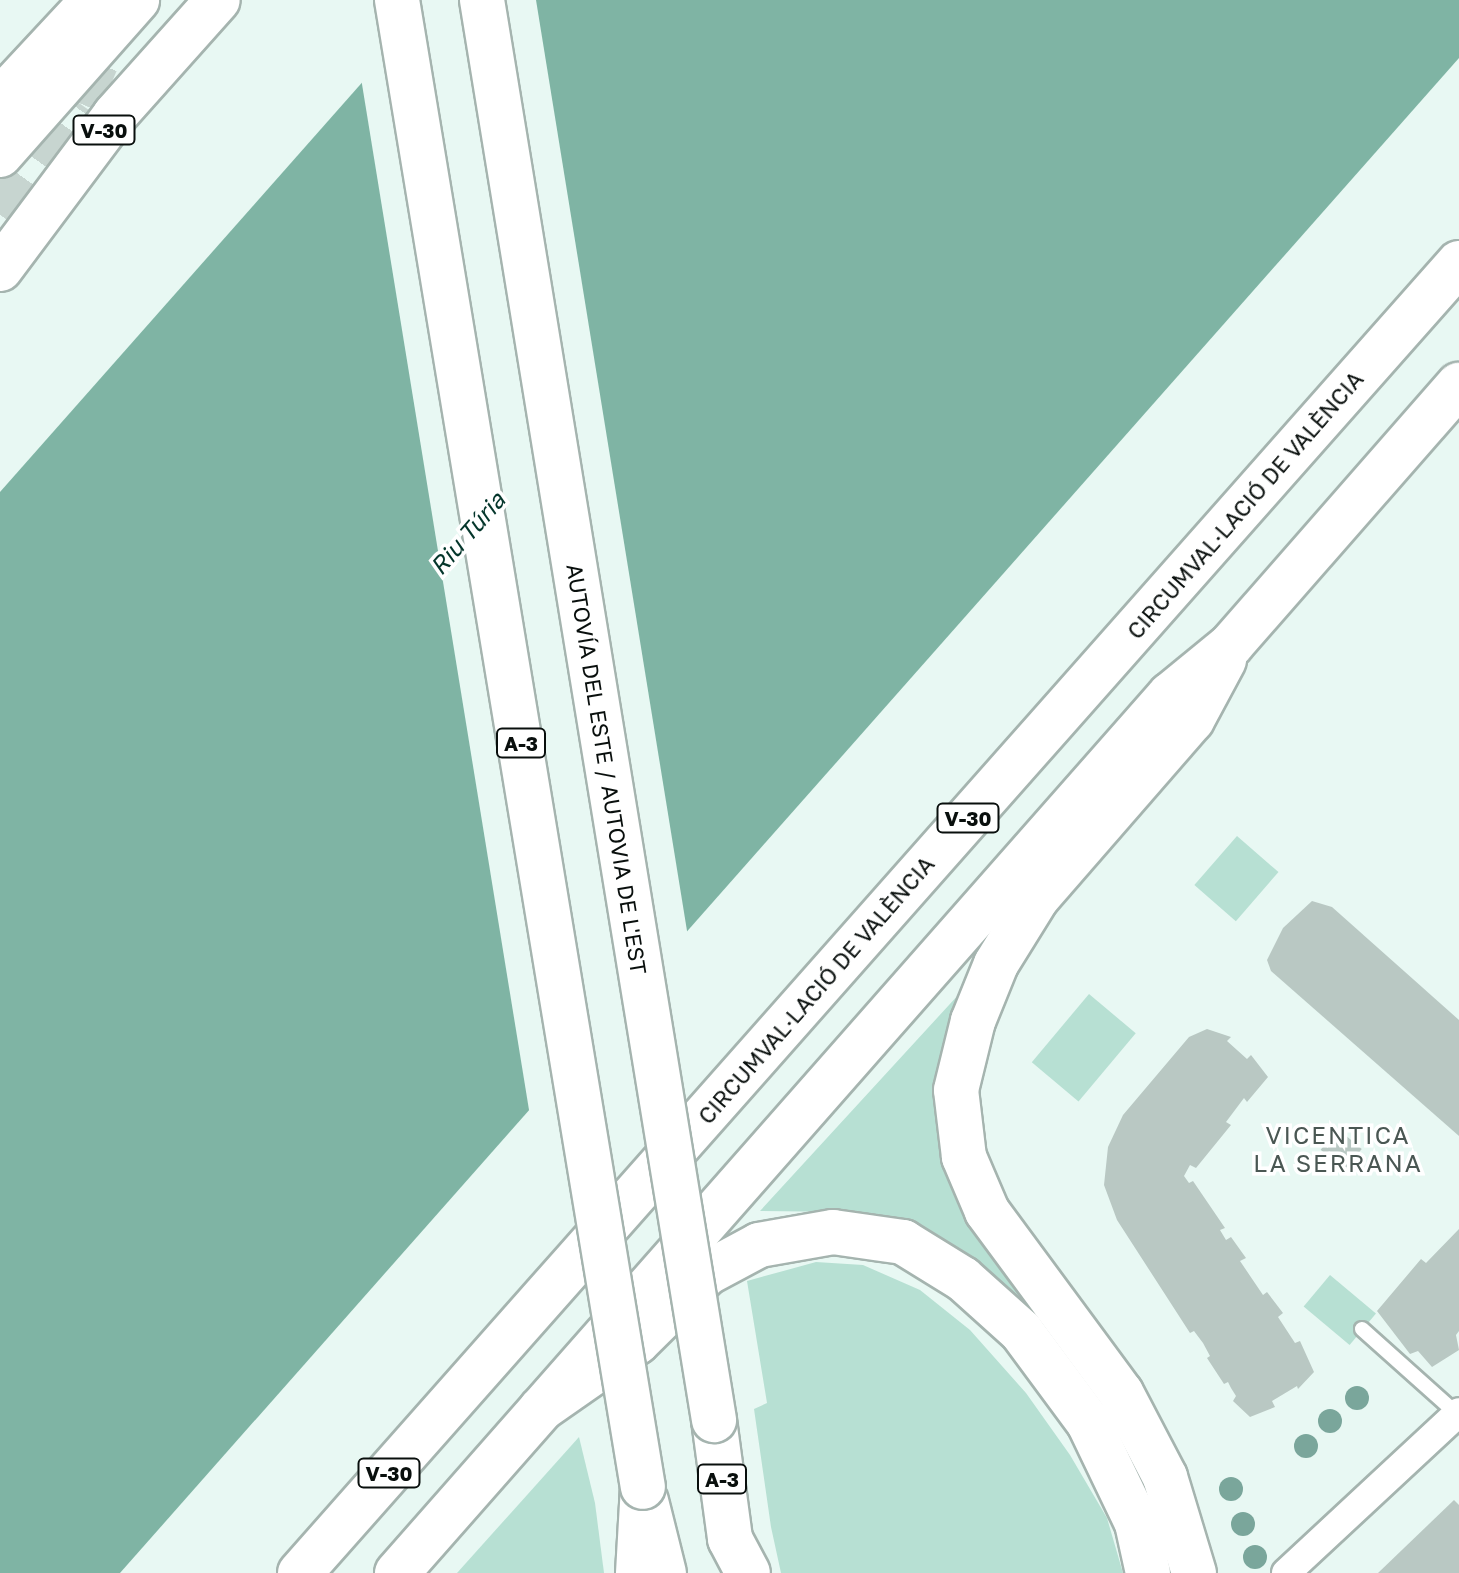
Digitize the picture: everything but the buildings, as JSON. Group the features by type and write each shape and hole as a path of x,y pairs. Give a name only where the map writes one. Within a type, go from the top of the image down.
{"main road":[{"path":"0,100 93,0"},
{"name":"V-30","path":"0,155 137,0"},
{"name":"V-30","path":"0,269 115,115 218,0"},
{"name":"A-3","path":"397,0 643,1487 664,1573"},
{"name":"AUTOVÍA DEL ESTE / AUTOVIA DE L'EST","path":"482,0 737,1562"},
{"name":"CIRCUMVAL·LACIÓ DE VALÈNCIA","path":"300,1573 1459,263"},
{"path":"397,1573 1170,695 1231,645 1459,385"},
{"path":"1194,1573 1165,1477 1121,1393 987,1211 964,1157 956,1090 973,1021 1004,951 1037,898 1192,720 1231,645"},
{"path":"541,1409 637,1342 707,1273 759,1245 833,1232 903,1242 963,1279 1021,1331 1089,1423 1137,1523 1148,1573"},
{"path":"638,1573 643,1487"}],"street":[{"path":"1286,1573 1454,1427"}],"lane":[{"path":"1362,1329 1454,1427"}],"shaded area":[{"path":"1237,836 1279,872 1236,921 1194,885"},
{"path":"960,993 949,1034 941,1088 1127,1436 1179,1573 1166,1573 1095,1400 848,1212 760,1211"},
{"path":"1089,994 1136,1033 1079,1101 1032,1062"},
{"path":"816,1262 863,1265 920,1290 970,1330 1026,1393 1070,1455 1107,1518 1123,1573 781,1573 754,1409 767,1403 747,1281"},
{"path":"1330,1275 1376,1314 1350,1345 1304,1306"},
{"path":"579,1437 595,1503 604,1573 457,1573"}],"water":[{"name":"Riu Túria","path":"435,0 1459,0 1459,58 120,1573 0,1573 0,492"}],"pier":[{"path":"429,0 536,0 688,937 530,1116 361,78"}],"tunnel":[{"path":"0,215 79,103 105,42"}],"district":[{"name":"VICENTICA LA SERRANA","path":"1338,1149"}]}
